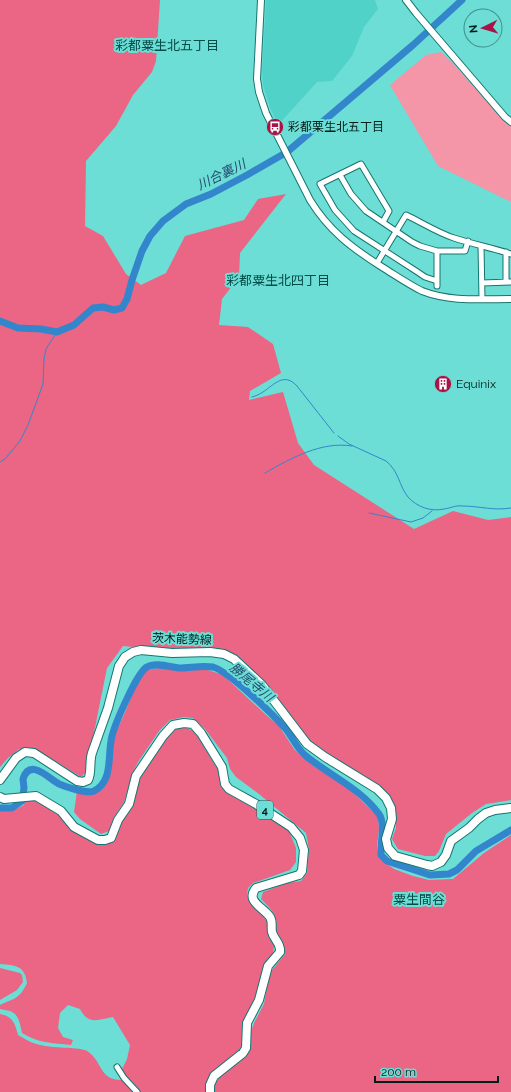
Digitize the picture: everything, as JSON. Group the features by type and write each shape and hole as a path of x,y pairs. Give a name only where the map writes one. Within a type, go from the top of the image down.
{"main road":[{"name":"茨木能勢線","path":"0,780 16,758 25,752 34,753 77,781 83,782 88,780 90,776 90,760 92,753 108,708 119,666 126,657 133,652 141,650 172,653 210,652 224,654 234,659 262,685 307,744 325,757 377,789 386,798 391,808 392,819 386,840 388,848 395,856 426,866 432,866 440,862 446,855 451,841 486,813 511,808"},
{"name":"4","path":"2,798 36,796 62,812 74,827 98,840 106,840 111,838 118,820 129,804 136,776 163,736 173,725 184,722 193,724 201,733 222,767 225,784 229,789 256,804 291,827 300,838 304,850 302,871 298,875 256,888 252,892 252,897 254,900 270,917 273,935 279,944 280,952 268,966 259,1000 247,1023 246,1048 214,1076 210,1085 210,1092"}],"street":[{"path":"261,0 257,66 259,92 266,113 293,166 314,206 329,226 354,249 413,286 431,295 455,299 511,299"},
{"path":"406,0 444,46 511,122"},
{"path":"383,222 389,211 361,164 320,184 335,210 346,223 360,235 425,277 437,283 437,251"},
{"path":"340,174 357,202 366,211 420,246 437,251 465,251 468,241"},
{"path":"377,263 406,215 453,237 481,246 489,246 508,253 509,282 482,283"},
{"path":"481,246 482,299"},
{"path":"117,1067 124,1078 137,1092"}],"shaded area":[{"path":"0,0 160,0 156,61 152,72 133,95 116,126 86,161 85,226 103,236 126,274 141,285 166,273 185,236 244,220 258,199 286,194 240,253 239,277 222,299 219,325 248,327 273,344 281,373 250,391 249,400 283,392 298,443 314,465 414,529 453,511 488,520 511,517 511,800 486,804 472,813 446,834 439,851 435,856 425,856 398,849 392,839 396,828 394,807 326,753 309,742 235,657 123,646 107,668 86,772 81,777 33,748 19,749 0,767"},
{"path":"266,0 375,0 378,9 364,27 352,56 332,81 317,82 278,125 270,108 263,85 262,71"},
{"path":"441,52 452,62 503,120 511,126 511,202 438,166 390,85 426,55"},
{"path":"158,668 184,671 205,669 223,675 279,726 294,749 302,757 350,790 378,816 379,829 377,847 379,858 394,869 429,880 453,879 484,853 511,835 511,1092 213,1092 214,1086 219,1077 249,1048 251,1031 264,1004 269,974 285,954 284,945 276,931 274,914 261,899 263,892 287,883 301,881 307,873 309,849 306,833 236,777 230,769 227,758 205,729 193,718 184,717 170,720 159,731 133,772 124,802 114,817 109,831 101,834 80,819 74,812 77,791 90,793 99,791 105,785 111,766 115,735 136,685 144,671"},
{"path":"184,727 194,731 218,770 222,786 289,831 296,848 296,862 290,870 253,883 248,888 247,895 250,902 267,921 269,938 274,946 273,953 262,970 255,1000 243,1022 241,1048 212,1074 207,1084 206,1092 140,1092 126,1078 122,1069 127,1059 130,1045 113,1017 98,1020 90,1019 83,1014 80,1009 68,1005 60,1013 58,1028 63,1037 73,1040 71,1045 45,1042 34,1039 22,1033 19,1020 15,1014 10,1011 0,1009 0,1005 19,996 27,983 26,977 22,970 15,966 0,964 0,811 12,811 24,805 25,799 35,800 60,816 72,830 113,840 117,835 122,821 133,806 140,777 166,736 174,728"},
{"path":"0,968 20,973 22,975 23,982 17,990 0,1000"},
{"path":"0,1014 13,1021 18,1035 32,1042 45,1046 87,1051 96,1060 105,1074 116,1079 124,1080 134,1092 0,1092"}],"waterway":[{"name":"川合裏川","path":"0,321 18,328 41,329 57,332 74,325 93,308 103,307 114,310 122,308 127,299 142,251 150,236 163,221 186,204 211,194 287,152 413,45 462,0"},
{"path":"0,462 5,459 20,441 28,425 43,384 46,349 57,332"},
{"path":"252,397 262,393 280,381 288,380 297,386 334,433"},
{"path":"338,436 349,444 386,461 394,469 408,497 416,504 424,508 434,510 456,506 498,509 511,508"},
{"path":"265,473 285,462 318,448 341,445 352,446"},
{"path":"369,513 411,522 423,518 432,511"},
{"name":"勝尾寺川","path":"0,808 12,808 22,801 24,788 23,779 26,773 30,770 40,771 59,784 82,791 91,792 100,787 105,781 109,766 114,730 127,699 143,671 147,667 155,665 179,668 209,666 230,677 240,685 286,729 303,753 315,763 354,789 371,805 381,818 381,855 387,861 430,875 449,874 457,870 476,851 511,830"}],"place":[{"name":"彩都栗生北五丁目","path":"275,127"},
{"name":"Equinix","path":"443,384"}],"district":[{"name":"彩都粟生北五丁目","path":"167,45"},
{"name":"彩都粟生北四丁目","path":"278,280"},
{"name":"粟生間谷","path":"419,899"}]}
